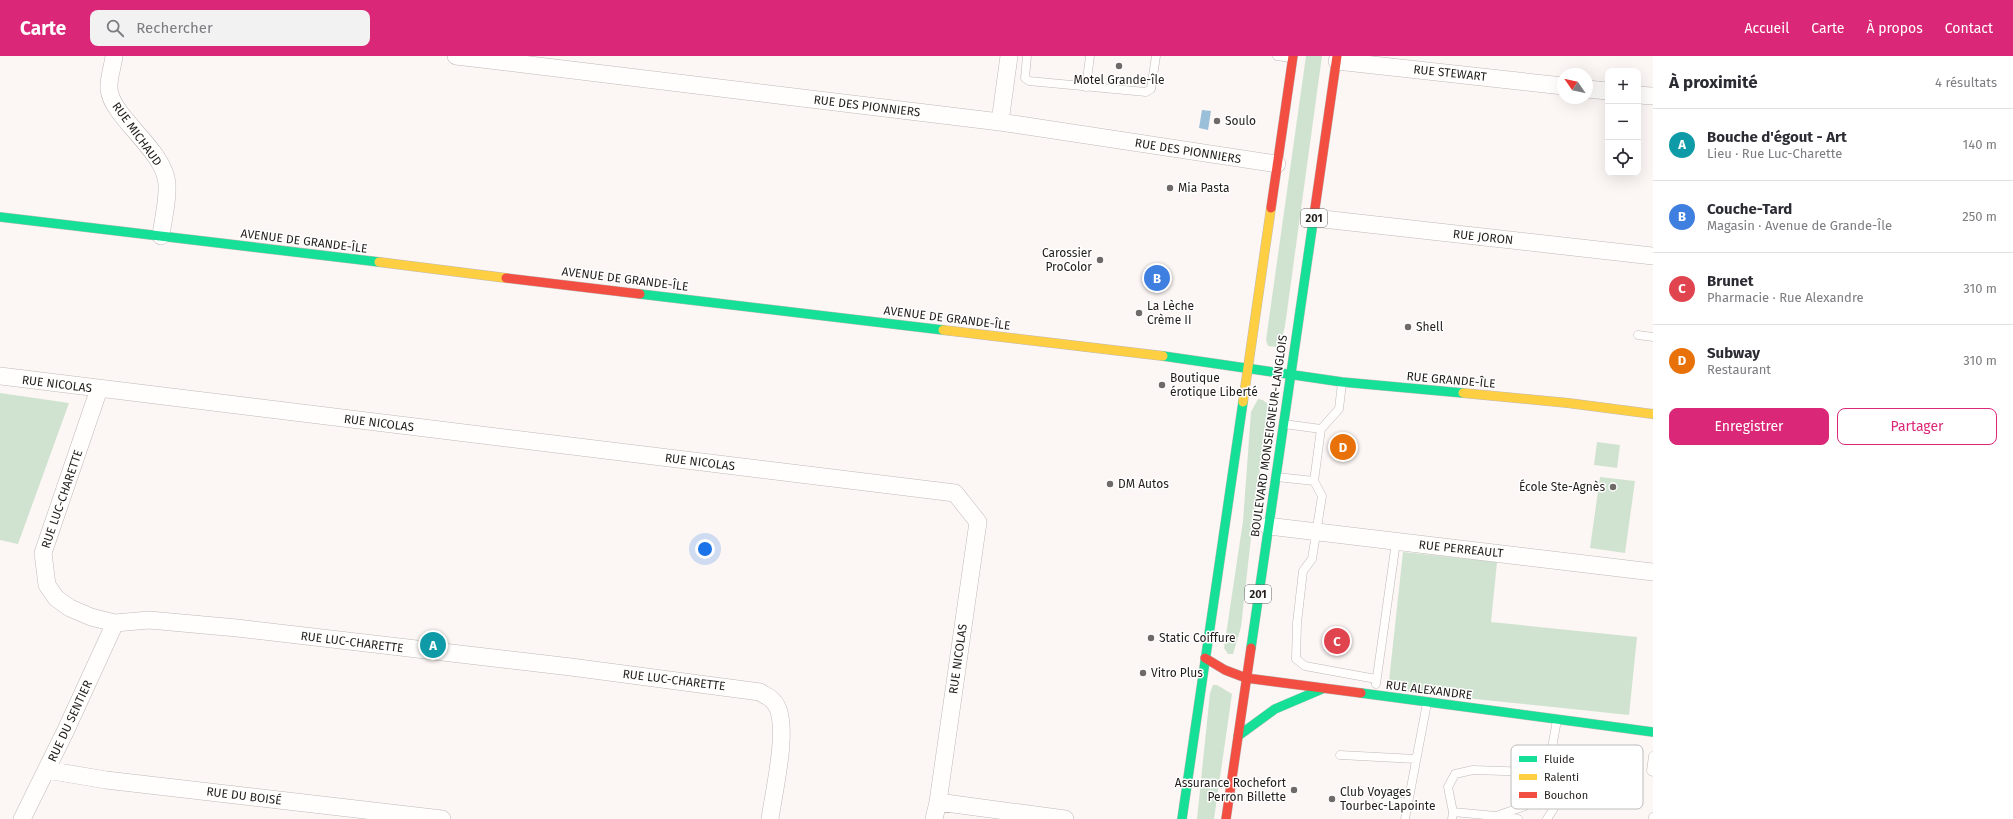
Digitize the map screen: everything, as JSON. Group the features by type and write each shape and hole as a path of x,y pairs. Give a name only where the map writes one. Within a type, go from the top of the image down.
{"main road":[{"path":"1182,819 1292,57"},
{"name":"BOULEVARD MONSEIGNEUR-LANGLOIS","path":"1226,819 1337,58"},
{"name":"AVENUE DE GRANDE-ÎLE","path":"0,217 1247,367"},
{"name":"RUE GRANDE-ÎLE","path":"1247,367 1342,382 1568,403 1653,414"},
{"name":"RUE ALEXANDRE","path":"1206,658 1225,670 1246,678 1653,732"},
{"path":"1238,736 1275,709 1322,689"}],"street":[{"name":"RUE MICHAUD","path":"114,56 109,89 114,103 157,158 163,169 167,184 161,236"},
{"name":"RUE DES PIONNIERS","path":"456,56 1000,122 1277,164"},
{"path":"1000,122 1008,56"},
{"name":"RUE STEWART","path":"1337,58 1557,85"},
{"path":"1593,90 1605,91"},
{"path":"1641,95 1653,96"},
{"name":"RUE JORON","path":"1314,218 1653,256"},
{"name":"RUE NICOLAS","path":"0,376 955,493 978,522 938,802"},
{"name":"RUE LUC-CHARETTE","path":"99,389 43,553 44,571 47,585 56,598 70,608 91,617 115,623 149,620 237,628 571,667 760,692 774,701 781,718 782,734 770,819"},
{"name":"RUE PERREAULT","path":"1268,526 1653,572"},
{"name":"RUE DU SENTIER","path":"22,819 47,770 115,623"},
{"name":"RUE DU BOISÉ","path":"47,770 106,780 442,819"},
{"path":"934,819 938,802 1065,819"}],"lane":[{"path":"1027,56 1025,78 1029,81 1146,92 1151,89 1156,56"},
{"path":"1086,87 1090,56"},
{"path":"1277,56 1292,57"},
{"path":"1638,335 1653,337"},
{"path":"1342,382 1339,409 1321,429 1314,481 1322,496 1318,531 1313,544 1312,559 1303,571 1297,623 1296,659 1305,666 1376,679"},
{"path":"1284,424 1321,429"},
{"path":"1275,476 1314,481"},
{"path":"1374,695 1396,542"},
{"path":"1405,819 1427,702"},
{"path":"1552,745 1557,719"},
{"path":"1340,755 1416,759"},
{"path":"1653,756 1651,771 1653,772"},
{"path":"1511,773 1473,770 1455,774 1448,787 1452,815 1496,816 1518,819"},
{"path":"1377,798 1408,803"},
{"path":"1496,816 1516,809"},
{"path":"1547,819 1553,809"}],"green space":[{"path":"1306,56 1322,56 1285,326 1281,342 1276,347 1268,346 1266,340"},
{"path":"0,393 69,403 18,544 0,540"},
{"path":"1258,399 1263,400 1269,405 1253,520 1241,627 1233,654 1228,654 1224,648 1243,521 1251,412"},
{"path":"1597,442 1620,445 1617,468 1594,465"},
{"path":"1600,477 1635,481 1625,553 1590,548"},
{"path":"1403,552 1497,562 1491,622 1637,637 1629,715 1388,690"},
{"path":"1213,685 1217,685 1232,694 1214,819 1197,819 1210,693"}],"water":[{"path":"1202,110 1211,111 1208,130 1199,128"}],"traffic: fast":[{"path":"0,217 379,262"},
{"path":"1251,648 1313,222"},
{"path":"640,294 943,330"},
{"path":"1163,356 1342,382 1463,393"},
{"path":"1182,819 1243,402"},
{"path":"1238,736 1275,709 1322,689"},
{"path":"1361,693 1653,732"}],"traffic: slow":[{"path":"1243,402 1271,208"},
{"path":"379,262 506,278"},
{"path":"943,330 1163,356"},
{"path":"1463,393 1568,403 1653,414"}],"traffic: jam":[{"path":"1271,208 1293,56"},
{"path":"1313,222 1337,56"},
{"path":"506,278 640,294"},
{"path":"1226,819 1251,648"},
{"path":"1205,658 1225,670 1246,678 1361,693"}],"place":[{"name":"Motel Grande-île","path":"1119,66"},
{"name":"Soulo","path":"1217,121"},
{"name":"Mia Pasta","path":"1170,188"},
{"name":"Carossier ProColor","path":"1100,260"},
{"name":"Couche-Tard","path":"1157,278"},
{"name":"La Lèche Crème II","path":"1139,313"},
{"name":"Shell","path":"1408,327"},
{"name":"Boutique érotique Liberté","path":"1162,385"},
{"name":"Subway","path":"1343,447"},
{"name":"DM Autos","path":"1110,484"},
{"name":"École Ste-Agnès","path":"1613,487"},
{"name":"Static Coiffure","path":"1151,638"},
{"name":"Brunet","path":"1337,641"},
{"name":"Bouche d'égout - Art","path":"433,645"},
{"name":"Vitro Plus","path":"1143,673"},
{"name":"Assurance Rochefort Perron Billette","path":"1294,790"},
{"name":"Club Voyages Tourbec-Lapointe","path":"1332,799"}]}
